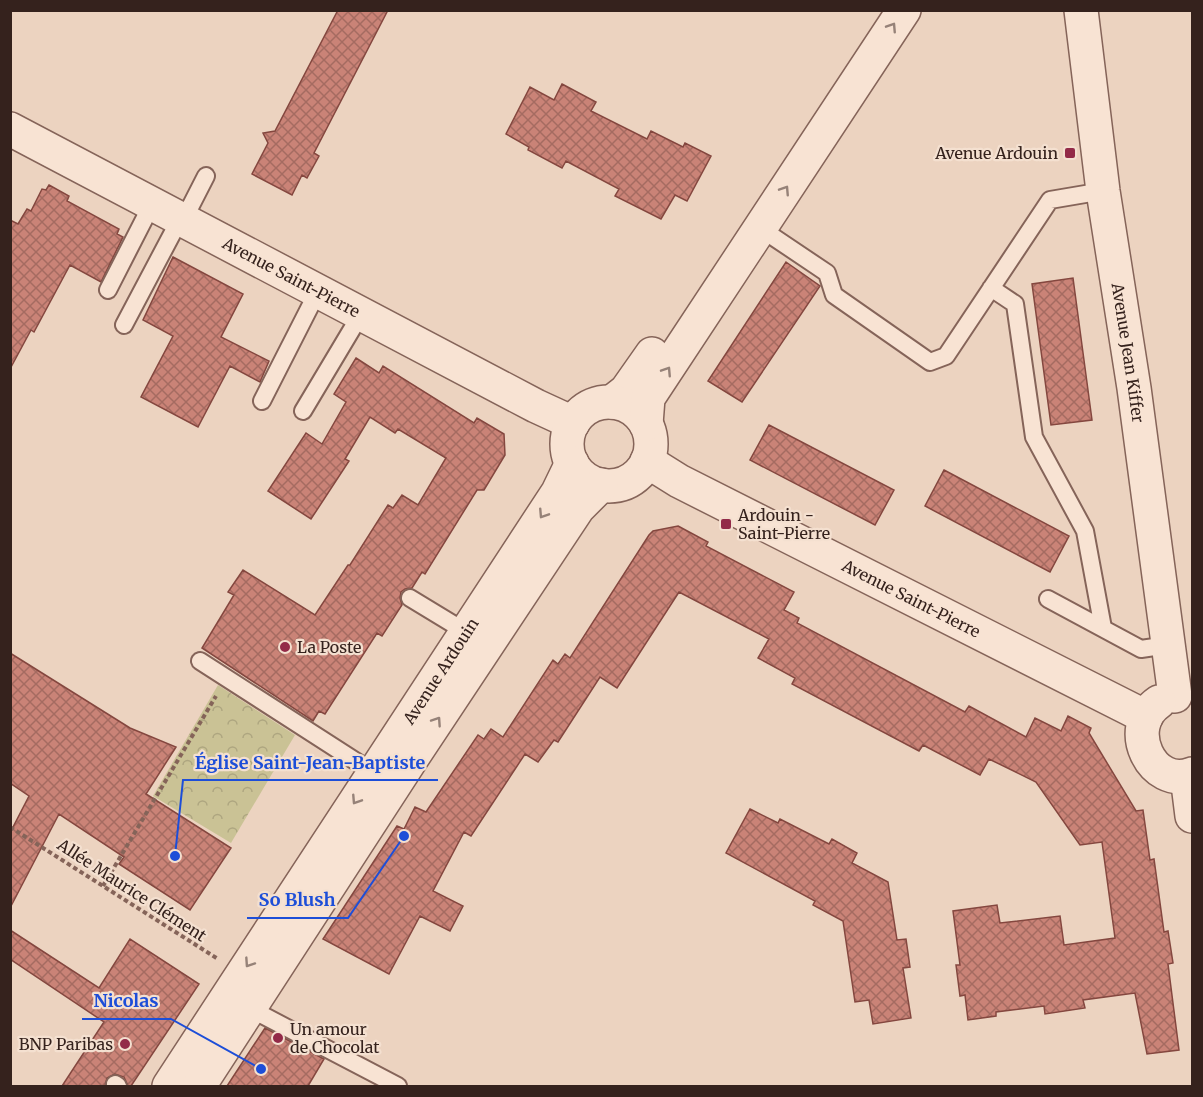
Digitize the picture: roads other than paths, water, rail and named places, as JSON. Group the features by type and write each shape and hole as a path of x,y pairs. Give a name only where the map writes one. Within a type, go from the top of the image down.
{"street":[{"path":"612,402 626,391 639,375 876,10"},
{"path":"646,424 625,405 612,402 589,407 573,423 568,436 567,450 572,463 589,481 601,485 615,485 628,481 640,472 651,448 646,424 648,398 903,10"},
{"name":"Avenue Jean Kiffer","path":"1081,10 1103,192 1134,388 1168,645 1184,697"},
{"name":"Avenue Saint-Pierre","path":"10,129 536,406 573,423"},
{"name":"Avenue Saint-Pierre","path":"647,460 679,481 1146,717"},
{"name":"Avenue Ardouin","path":"169,1086 558,492 572,463"},
{"name":"Avenue Ardouin","path":"199,1086 578,508 601,485"},
{"path":"1184,697 1155,705 1146,717 1142,731 1142,743 1150,760 1162,772 1175,776 1190,775 1192,816"}],"lane":[{"path":"108,290 206,176"},
{"path":"760,228 827,273 834,295 930,362 946,356 1050,200 1103,192"},
{"path":"124,325 172,214"},
{"path":"991,288 1015,304 1034,437 1085,531 1103,628"},
{"path":"262,401 318,291"},
{"path":"303,411 361,314"},
{"path":"410,598 466,632"},
{"path":"1048,599 1141,649 1168,645"},
{"path":"200,661 374,773"},
{"path":"249,1008 398,1086"}],"place":[{"name":"Avenue Ardouin","path":"1070,153"},
{"name":"Ardouin - Saint-Pierre","path":"726,524"},
{"name":"La Poste","path":"285,647"},
{"name":"So Blush","path":"404,836"},
{"name":"Église Saint-Jean-Baptiste","path":"175,856"},
{"name":"Un amour de Chocolat","path":"278,1038"},
{"name":"BNP Paribas","path":"125,1044"},
{"name":"Nicolas","path":"261,1069"}]}
